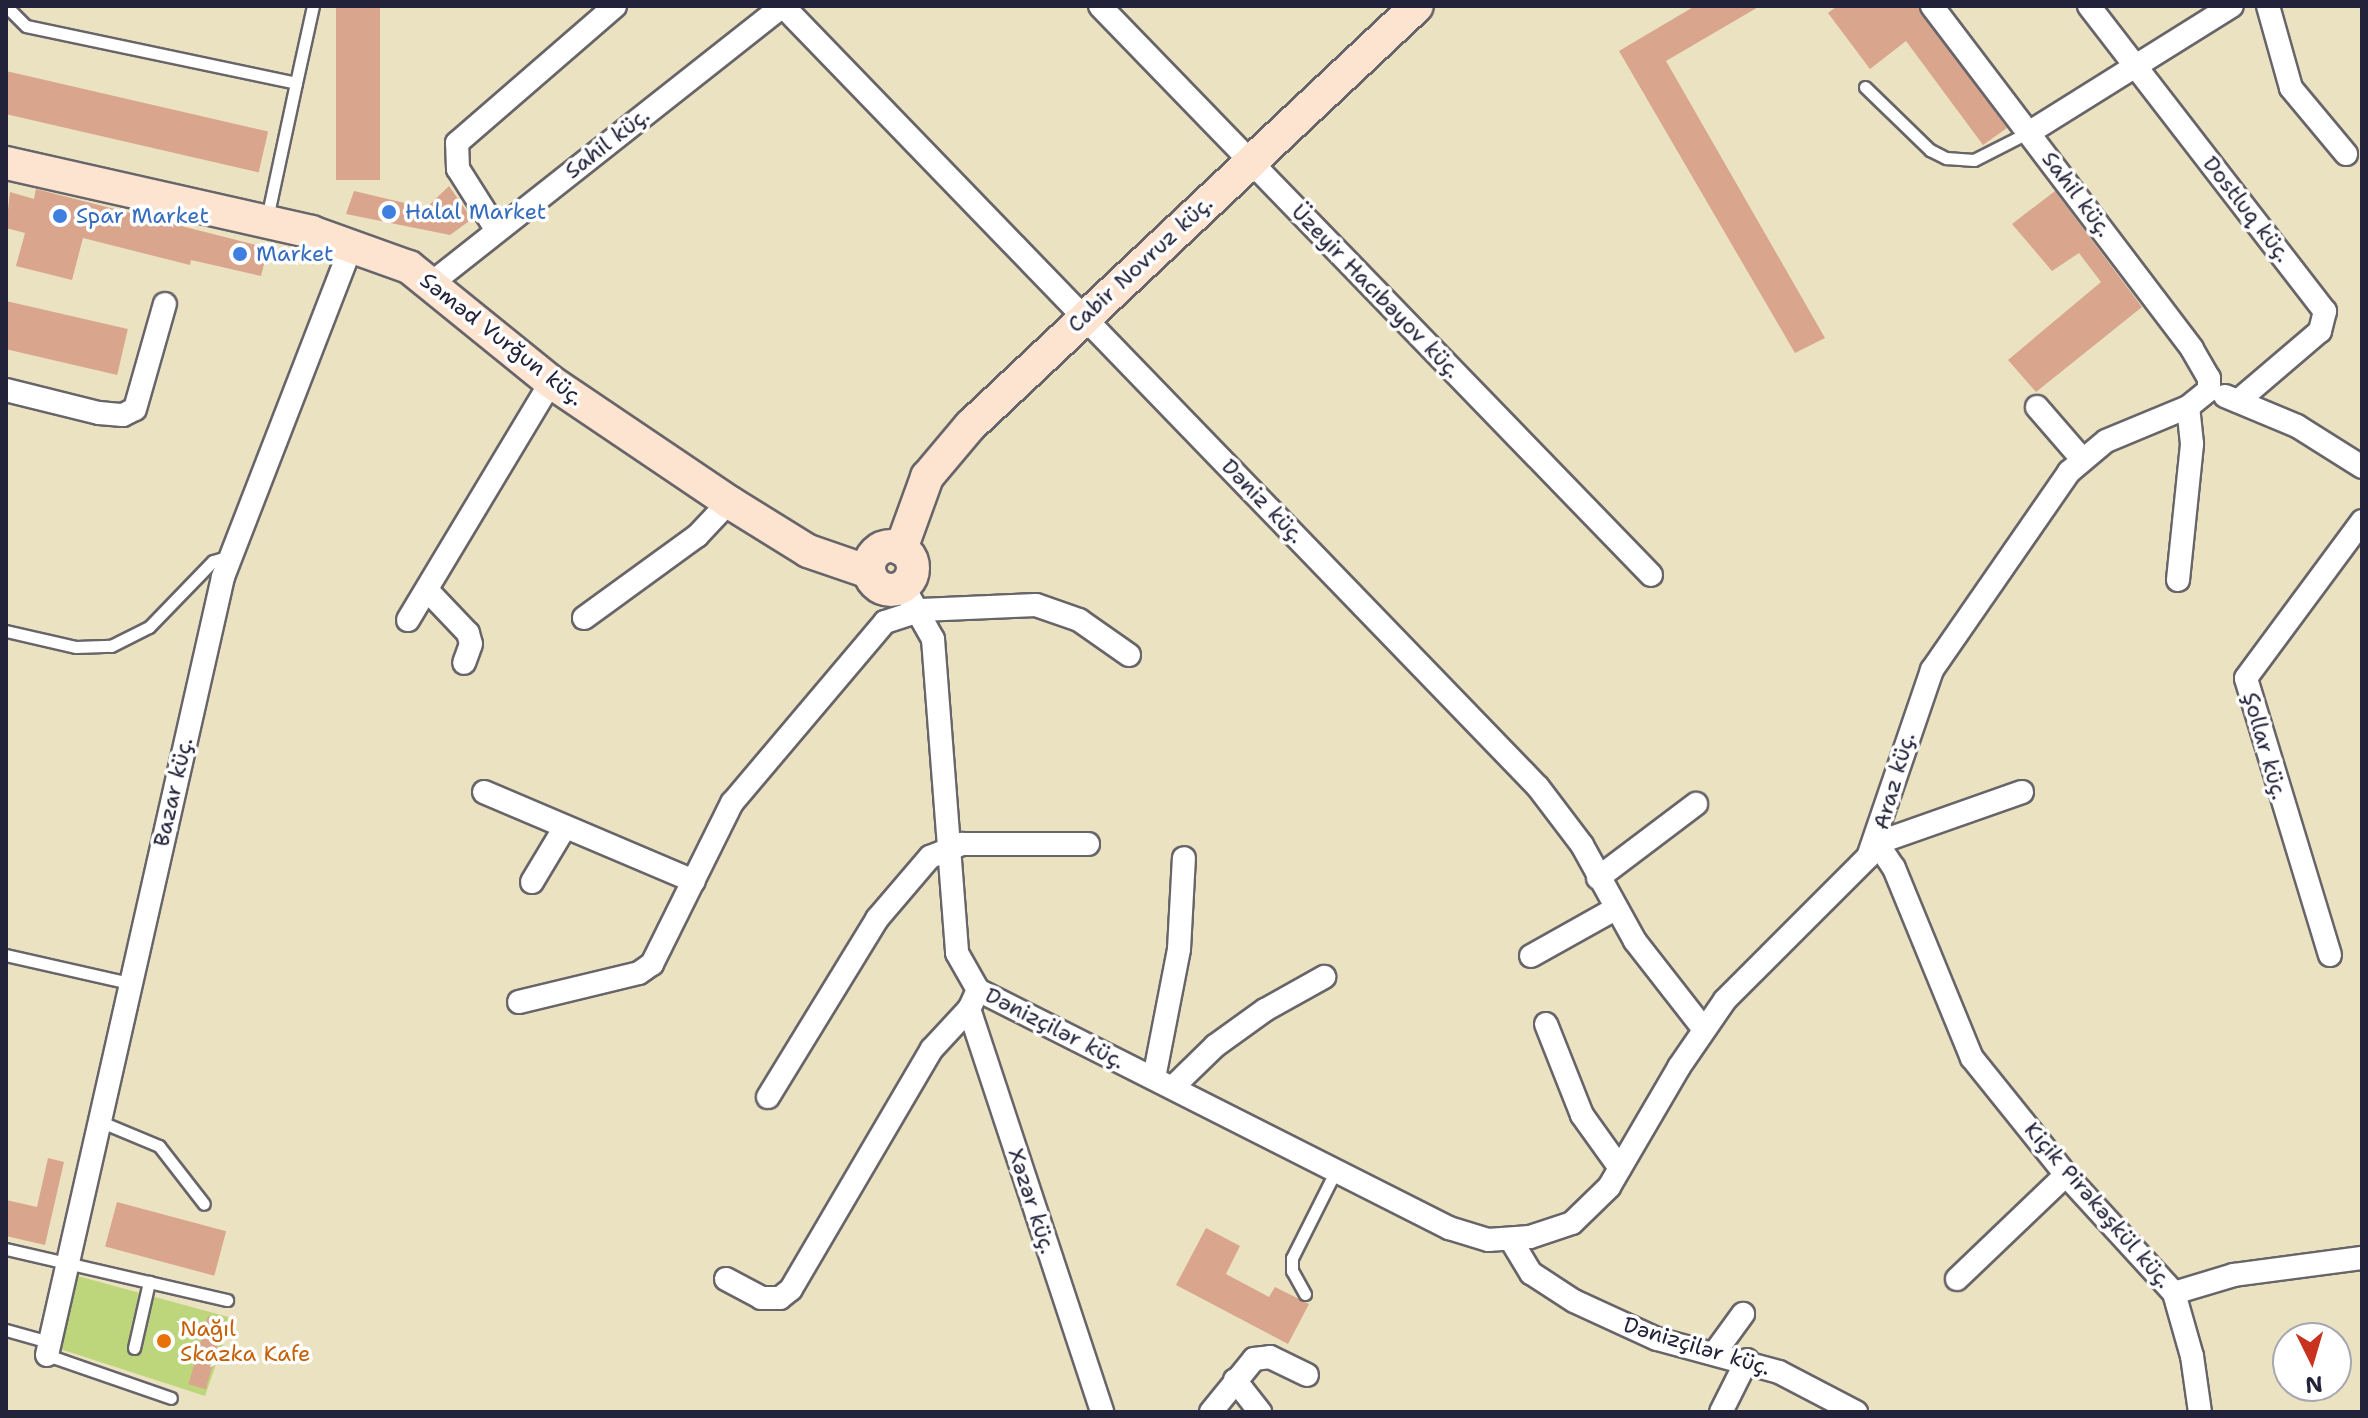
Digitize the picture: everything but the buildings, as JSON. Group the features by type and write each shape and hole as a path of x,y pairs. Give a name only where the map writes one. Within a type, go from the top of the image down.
{"main road":[{"name":"Cabir Novruz küç.","path":"901,549 915,500 941,459 1083,316 1417,6"},
{"name":"Səməd Vurğun küç.","path":"6,163 266,221 352,245 433,282 551,382 729,502 808,551 869,572 882,588 912,598"},
{"path":"869,572 874,554 892,546 901,549 912,562 912,598"}],"street":[{"path":"496,229 458,169 457,143 615,6"},
{"name":"Sahil küç.","path":"433,282 496,229 783,6"},
{"name":"Dәniz küç.","path":"783,6 1538,787 1615,909 1703,1028"},
{"name":"Üzeyir Hacıbəyov küç.","path":"1100,6 1651,575"},
{"name":"Sahil küç.","path":"1932,6 2192,349 2209,378 2209,390"},
{"name":"Dostluq küç.","path":"2089,6 2325,311 2320,331 2238,401"},
{"path":"2268,6 2291,88 2346,154"},
{"path":"2030,132 2222,8"},
{"name":"Bazar küç.","path":"48,1348 129,983 231,556 352,245"},
{"path":"6,390 99,413 123,415 135,409 165,304"},
{"path":"408,620 551,382"},
{"path":"2209,390 2297,426 2362,467"},
{"name":"Araz küç.","path":"1511,1240 1572,1223 1620,1168 1703,1028 1758,964 1856,871 1877,843 1907,732 1932,670 2082,459 2125,430 2188,407 2209,390"},
{"path":"2037,407 2082,459"},
{"path":"2178,580 2192,444 2188,407"},
{"path":"584,618 697,536 729,502"},
{"name":"Şollar küç.","path":"2330,955 2246,678 2362,521"},
{"path":"427,590 468,633 471,644 464,663"},
{"path":"519,1002 639,973 652,964 732,803 874,633 897,616 912,598 1036,605 1079,620 1129,655"},
{"name":"Dәnizçilәr küç.","path":"912,598 936,659 957,953 974,1000 1164,1083 1338,1167 1449,1228 1472,1238 1511,1240"},
{"path":"484,792 694,881"},
{"path":"1877,843 2022,792"},
{"path":"1598,878 1696,804"},
{"path":"532,882 565,827"},
{"name":"Kiçik Pirəkəşkül küç.","path":"1877,843 1894,868 1961,1041 2066,1175 2174,1293 2192,1356 2200,1412"},
{"path":"768,1097 877,919 906,881 948,846 1088,844"},
{"path":"1164,1083 1179,949 1184,858"},
{"path":"1531,956 1615,909"},
{"path":"1164,1083 1252,1019 1324,977"},
{"path":"726,1279 761,1298 780,1298 791,1289 932,1049 974,1000"},
{"name":"Xəzər küç.","path":"974,1000 1102,1412"},
{"path":"1546,1024 1582,1115 1620,1168"},
{"path":"1957,1279 2066,1175"},
{"name":"Dənizçilər küç.","path":"1511,1240 1531,1273 1574,1301 1657,1339 1747,1360 1856,1412"},
{"path":"2174,1293 2234,1275 2362,1258"},
{"path":"1716,1351 1743,1314"},
{"path":"1211,1412 1254,1359 1270,1357 1307,1375"},
{"path":"1721,1412 1747,1360"},
{"path":"1235,1380 1260,1412"}],"lane":[{"path":"6,6 26,26 296,83"},
{"path":"266,221 313,6"},
{"path":"1865,87 1930,150 1946,158 1974,160 2030,132"},
{"path":"6,631 76,647 111,646 149,627 213,561 231,556"},
{"path":"6,955 129,983"},
{"path":"98,1121 159,1146 204,1204"},
{"path":"1305,1294 1292,1271 1292,1258 1338,1167"},
{"path":"6,1249 227,1300"},
{"path":"134,1348 149,1282"},
{"path":"6,1330 171,1398"}],"green space":[{"path":"74,1275 232,1318 205,1396 60,1349"}],"place":[{"name":"Halal Market","path":"389,212"},
{"name":"Spar Market","path":"60,216"},
{"name":"Market","path":"240,254"},
{"name":"Nağıl Skazka Kafe","path":"164,1341"}]}
